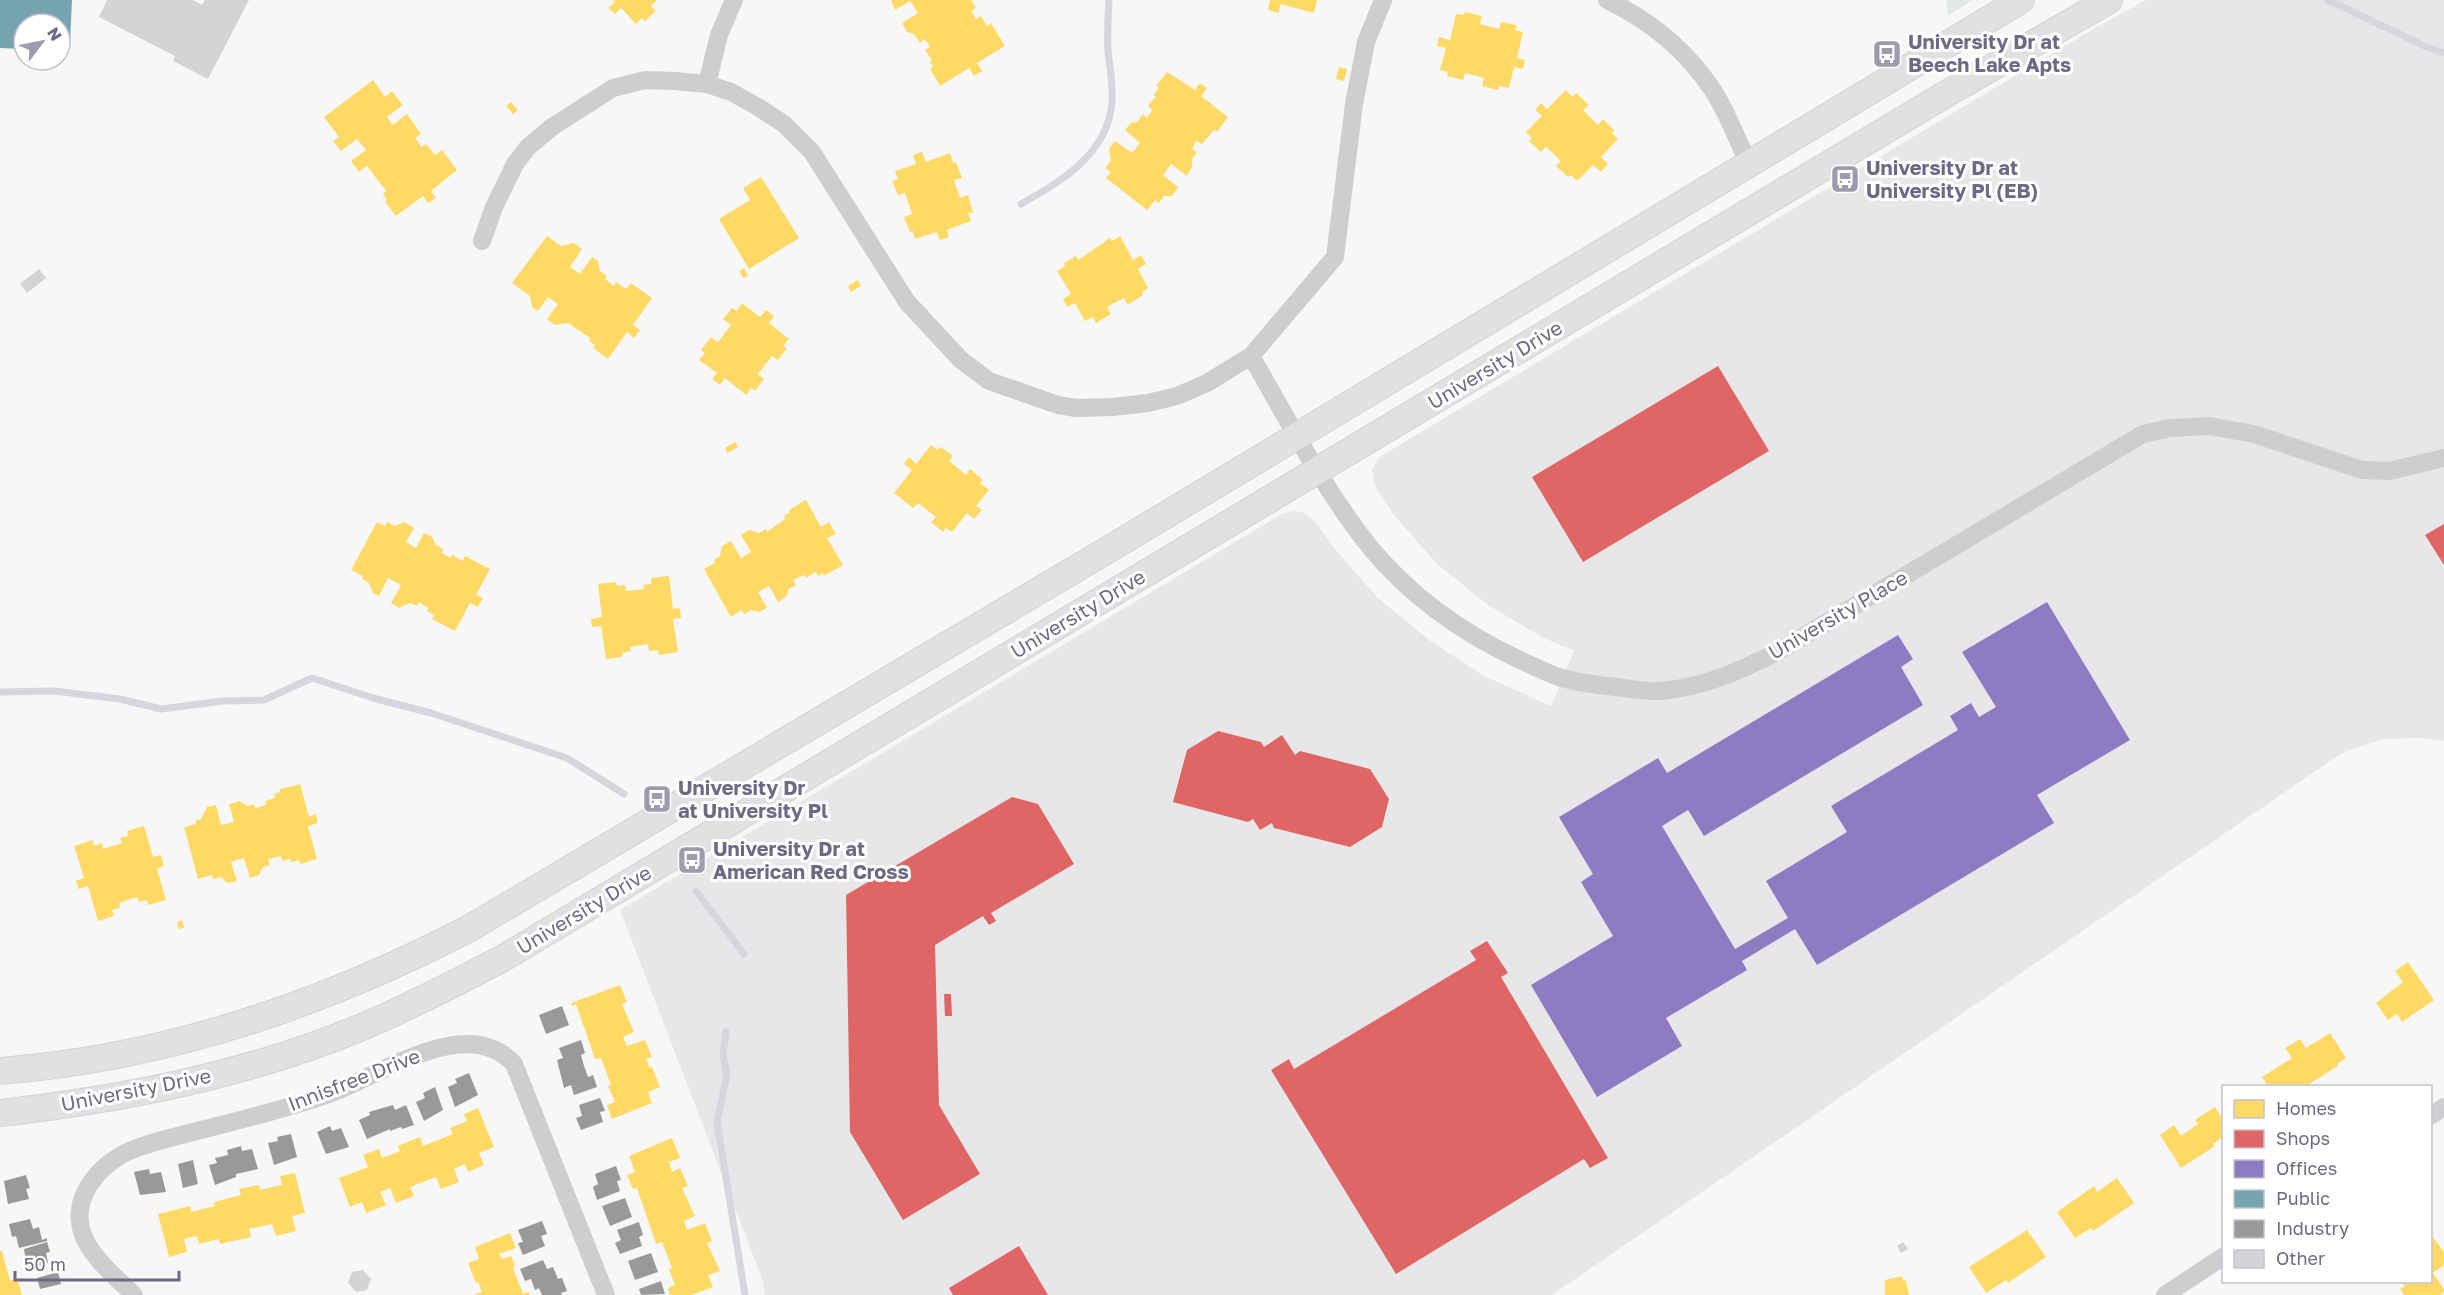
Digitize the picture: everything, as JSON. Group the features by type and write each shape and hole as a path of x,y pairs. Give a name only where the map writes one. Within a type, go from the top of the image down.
{"main road":[{"name":"University Drive","path":"0,1071 77,1062 178,1043 317,999 404,963 540,887 1116,545 2021,0"},
{"name":"University Drive","path":"0,1113 129,1094 212,1076 284,1055 360,1028 430,997 505,957 1946,94 2109,0"}],"street":[{"path":"707,84 719,35 734,0"},
{"path":"482,241 494,207 515,164 528,147 552,127 613,87 645,80 707,84 731,92 758,107 784,124 812,152 907,302 961,360 989,381 1058,405 1113,407 1148,403 1177,396 1207,383 1251,356 1335,257 1354,104 1366,42 1383,0"},
{"path":"1607,0 1628,10 1680,48 1713,90 1749,164"},
{"name":"University Place","path":"1251,356 1341,507 1387,567 1412,592 1462,629 1493,647 1560,677 1582,682 1660,691 1704,684 1735,673 1777,652 2143,434 2170,428 2210,426 2254,434 2362,470 2389,471 2444,458"},
{"name":"Innisfree Drive","path":"134,1295 100,1261 83,1234 78,1211 85,1190 101,1172 123,1154 330,1094 416,1056 447,1045 469,1044 486,1045 504,1053 514,1064 606,1295"},
{"path":"2165,1295 2222,1257"}],"shaded area":[{"path":"1946,0 1973,0 1948,16"},
{"path":"2146,0 2444,0 2444,741 2421,738 2384,739 2349,750 2333,759 1552,1295 765,1295 763,1281 620,910 1282,514 1294,511 1302,512 1313,519 1335,549 1378,598 1429,640 1484,676 1551,706 1574,651 1544,638 1488,605 1437,564 1394,515 1374,484 1372,469 1378,458 2095,28"}],"building: Homes":[{"path":"613,0 657,0 651,6 656,11 645,21 642,18 636,24 621,8 615,14 608,8 615,2"},
{"path":"891,0 971,0 976,8 971,11 976,19 981,16 987,26 991,23 1005,46 977,63 982,71 974,76 969,68 940,86 930,69 933,66 930,62 932,60 925,50 930,47 925,39 920,43 914,34 907,32 902,23 918,13 910,1 895,10"},
{"path":"1270,0 1317,0 1314,13 1280,4 1279,13 1268,10"},
{"path":"1465,12 1482,16 1480,24 1499,29 1501,22 1517,25 1515,30 1523,32 1517,58 1525,60 1523,69 1514,67 1509,88 1499,86 1498,90 1482,86 1484,78 1465,73 1463,80 1447,76 1448,72 1440,70 1446,48 1437,46 1439,37 1450,40 1456,14 1464,15"},
{"path":"1339,67 1347,69 1344,81 1336,79"},
{"path":"1167,72 1195,90 1200,83 1207,88 1201,96 1228,117 1218,131 1214,130 1202,144 1196,141 1192,149 1197,152 1192,159 1192,167 1187,176 1171,164 1163,175 1178,187 1172,196 1164,196 1159,203 1155,200 1147,210 1106,178 1111,172 1105,168 1111,161 1109,149 1115,141 1132,153 1140,143 1125,130 1131,123 1137,122 1143,114 1147,118 1152,110 1148,106 1159,88 1156,86"},
{"path":"373,80 385,97 392,91 403,105 387,117 393,125 407,114 421,134 415,138 422,147 426,144 435,155 442,150 457,170 431,191 436,198 428,203 423,196 396,216 385,202 387,200 383,194 386,191 367,166 359,172 351,161 366,150 357,139 341,151 333,141 339,137 324,117"},
{"path":"1566,90 1573,97 1576,93 1589,105 1583,110 1598,125 1603,119 1614,130 1612,133 1618,139 1601,157 1608,164 1601,172 1593,165 1577,181 1571,175 1568,177 1556,166 1561,161 1546,147 1541,152 1529,141 1532,138 1526,132 1542,116 1535,110 1541,103 1547,109"},
{"path":"511,102 518,110 513,114 506,106"},
{"path":"922,152 926,162 950,153 962,178 954,180 960,198 968,195 973,212 968,213 971,221 947,230 949,237 940,240 937,232 915,239 904,217 912,214 905,193 898,195 892,181 898,179 895,171 916,164 913,155"},
{"path":"761,177 799,238 749,269 719,219 750,200 743,188"},
{"path":"547,236 561,246 574,243 582,249 570,267 580,274 592,257 598,261 600,271 607,276 605,279 614,286 616,282 626,289 631,283 652,298 633,325 640,330 634,338 627,332 608,359 593,348 595,345 589,341 590,338 568,323 555,325 547,319 558,304 548,297 538,311 532,307 530,296 512,283"},
{"path":"1120,236 1133,260 1141,255 1146,264 1138,269 1148,288 1142,292 1143,295 1128,305 1124,298 1107,307 1111,314 1096,323 1093,317 1085,321 1075,303 1067,307 1063,299 1071,294 1057,271 1065,266 1064,263 1076,256 1078,260 1110,238 1112,241"},
{"path":"744,268 748,276 743,278 739,271"},
{"path":"858,280 861,286 851,292 848,286"},
{"path":"742,303 760,317 766,310 774,316 769,323 789,339 783,346 787,348 778,360 772,356 758,374 764,379 755,391 751,388 746,395 725,378 720,385 712,379 717,373 699,360 705,353 701,350 711,337 718,342 731,325 723,319 732,308 737,311"},
{"path":"735,442 738,447 727,453 725,448"},
{"path":"931,445 937,450 941,447 953,456 949,461 966,475 970,469 983,480 980,483 989,490 976,506 982,510 974,519 967,513 952,532 946,528 943,532 931,522 936,517 918,503 913,508 894,493 912,470 904,464 909,457 916,464"},
{"path":"806,500 821,527 829,522 836,534 827,538 843,565 824,576 823,573 818,576 816,572 806,578 804,575 793,580 796,585 789,589 786,597 778,602 769,586 758,592 767,608 759,612 751,610 744,614 742,610 731,617 704,569 715,563 714,560 720,556 722,546 731,541 741,558 751,552 741,535 749,530 759,533 766,529 767,532 785,519 784,516 790,512 789,510"},
{"path":"377,522 385,526 387,522 395,526 404,522 414,528 406,542 416,548 424,533 432,537 436,545 443,549 442,553 451,558 452,555 463,561 465,556 490,569 476,595 483,598 478,607 470,603 455,631 432,619 434,615 419,602 417,606 410,603 399,608 391,603 401,585 388,578 379,596 373,593 369,583 362,579 363,576 351,570"},
{"path":"669,576 673,609 680,608 681,618 673,619 678,652 659,655 658,650 649,651 648,644 630,647 631,651 622,653 622,657 606,659 601,626 592,627 591,619 602,617 598,584 616,582 617,586 625,585 626,591 644,589 643,585 651,584 651,578"},
{"path":"300,784 309,817 316,814 318,823 308,826 317,859 300,864 299,860 282,861 281,856 268,859 270,865 263,867 259,875 250,878 244,858 231,862 237,881 227,883 221,877 213,879 212,875 198,879 184,827 196,824 195,821 201,819 207,807 216,805 221,825 234,822 229,804 239,801 248,806 254,804 255,808 266,805 265,801 275,798 274,794 280,792 280,789"},
{"path":"144,826 153,857 161,855 164,866 157,869 166,900 148,905 147,900 139,902 137,897 119,903 120,908 112,910 114,916 98,921 88,886 78,889 76,881 84,878 74,846 93,840 94,846 102,843 103,849 122,843 120,838 128,836 127,831"},
{"path":"182,920 184,928 179,929 177,922"},
{"path":"2408,962 2434,1000 2402,1022 2397,1014 2388,1020 2376,1003 2403,982 2395,971"},
{"path":"620,985 627,1002 622,1004 634,1032 623,1037 627,1046 645,1040 652,1057 646,1059 660,1087 648,1092 652,1103 612,1119 607,1105 615,1102 608,1086 611,1085 601,1058 595,1059 576,1004 572,1006 571,1003"},
{"path":"2330,1033 2346,1058 2337,1064 2338,1066 2308,1085 2267,1085 2262,1077 2292,1058 2285,1048 2300,1039 2306,1048"},
{"path":"2215,1107 2222,1118 2222,1138 2213,1144 2215,1146 2181,1168 2160,1135 2174,1125 2181,1136 2198,1124 2195,1120"},
{"path":"478,1108 494,1147 479,1153 484,1165 468,1172 465,1164 454,1169 459,1182 441,1189 436,1177 410,1187 414,1196 396,1203 390,1188 380,1192 386,1205 366,1213 362,1202 350,1207 339,1178 368,1167 363,1155 379,1149 382,1158 400,1151 398,1146 420,1137 423,1146 453,1134 450,1128 467,1121 464,1114"},
{"path":"672,1138 680,1158 669,1162 672,1172 680,1168 688,1186 682,1188 695,1216 684,1221 687,1230 705,1223 712,1241 707,1243 720,1271 708,1275 713,1287 692,1295 670,1295 668,1288 675,1285 669,1269 672,1268 662,1242 656,1244 637,1188 633,1189 627,1175 635,1172 629,1156"},
{"path":"295,1173 305,1213 292,1216 296,1231 276,1236 272,1224 249,1229 251,1237 220,1244 219,1239 199,1244 197,1236 184,1239 187,1252 169,1257 158,1214 190,1206 191,1212 215,1206 214,1202 241,1195 239,1189 259,1185 260,1190 282,1185 280,1176"},
{"path":"2117,1178 2134,1203 2093,1231 2091,1228 2075,1238 2057,1212 2094,1186 2097,1192"},
{"path":"2027,1230 2046,1257 2008,1283 2006,1280 1986,1293 1969,1267"},
{"path":"510,1233 516,1248 499,1254 502,1259 511,1256 523,1294 528,1292 530,1295 474,1295 482,1292 468,1263 479,1259 475,1247"},
{"path":"2432,1236 2444,1252 2444,1265 2433,1273 2444,1292 2440,1295 2404,1295 2400,1289 2405,1286 2402,1283 2432,1283"},
{"path":"0,1251 2,1251 10,1281 17,1278 22,1295 0,1295"},
{"path":"1902,1276 1903,1281 1906,1280 1909,1295 1885,1295 1885,1280"}],"building: Shops":[{"path":"1718,366 1769,451 1583,562 1532,477"},
{"path":"2444,524 2444,565 2425,535"},
{"path":"1218,731 1261,742 1264,747 1282,735 1295,755 1300,751 1370,769 1389,799 1382,827 1350,847 1274,828 1272,823 1260,830 1253,819 1248,822 1173,802 1187,750"},
{"path":"1012,797 1038,804 1074,864 991,913 996,921 989,925 983,916 935,945 939,1105 980,1174 903,1220 850,1132 846,895"},
{"path":"1487,941 1508,973 1501,977 1608,1158 1590,1168 1584,1159 1396,1274 1271,1070 1289,1059 1294,1069 1476,960 1470,951"},
{"path":"944,994 951,994 952,1016 945,1016"},
{"path":"1019,1246 1048,1295 953,1295 949,1288"}],"building: Offices":[{"path":"2047,602 2130,740 2037,795 2054,823 1817,965 1795,929 1742,961 1747,970 1666,1018 1682,1046 1597,1097 1531,985 1613,936 1581,882 1593,874 1559,817 1658,758 1667,773 1898,635 1913,659 1901,667 1923,705 1704,836 1688,810 1662,826 1735,949 1788,918 1766,881 1847,832 1831,806 1958,730 1950,716 1971,703 1979,717 1996,707 1962,652"}],"building: Public":[{"path":"0,0 72,0 71,12 12,12 12,48 0,48"}],"building: Industry":[{"path":"562,1006 569,1025 546,1034 539,1015"},
{"path":"581,1040 585,1053 581,1055 584,1066 588,1077 593,1075 597,1087 574,1095 571,1085 564,1088 557,1060 563,1058 559,1048"},
{"path":"469,1073 478,1095 455,1107 448,1087 457,1083 455,1079"},
{"path":"435,1087 443,1110 424,1121 416,1102 425,1098 423,1093"},
{"path":"600,1098 605,1111 600,1112 603,1122 581,1130 576,1118 582,1116 579,1105"},
{"path":"393,1105 395,1110 406,1105 414,1125 390,1131 390,1129 367,1139 359,1120 370,1115 369,1112"},
{"path":"330,1126 332,1131 341,1128 349,1147 326,1154 317,1132"},
{"path":"291,1134 297,1157 274,1165 268,1143 278,1141 277,1137"},
{"path":"241,1146 242,1151 252,1149 258,1169 236,1174 236,1177 215,1185 209,1165 217,1163 215,1158 228,1155 227,1150"},
{"path":"193,1160 198,1184 183,1188 178,1164"},
{"path":"616,1166 621,1180 617,1181 620,1191 597,1200 593,1187 598,1184 595,1174"},
{"path":"149,1169 150,1174 161,1172 166,1192 140,1195 134,1172"},
{"path":"26,1175 30,1188 26,1189 29,1199 8,1204 4,1181"},
{"path":"625,1198 632,1217 610,1226 602,1206"},
{"path":"30,1219 33,1229 39,1227 42,1240 47,1238 47,1241 19,1248 16,1236 12,1237 9,1224"},
{"path":"542,1221 547,1234 541,1236 545,1246 523,1255 518,1243 523,1242 518,1230"},
{"path":"639,1222 643,1235 639,1237 642,1246 620,1254 615,1243 621,1240 617,1230"},
{"path":"47,1242 50,1252 46,1253 48,1263 27,1269 24,1249"},
{"path":"651,1253 658,1272 635,1280 628,1261"},
{"path":"543,1260 547,1269 553,1267 558,1279 562,1278 567,1291 561,1293 562,1295 542,1295 539,1288 535,1290 531,1279 525,1281 520,1269"},
{"path":"58,1272 61,1284 40,1289 37,1278"},
{"path":"661,1281 665,1294 641,1295 639,1289"}],"building: Other":[{"path":"107,0 193,0 202,5 205,0 249,0 208,79 173,61 175,56 99,17"},
{"path":"39,269 46,278 27,293 20,284"},
{"path":"1903,1242 1908,1249 1901,1253 1897,1246"},
{"path":"363,1270 371,1279 367,1290 356,1292 348,1283 352,1272"}],"waterway":[{"path":"1021,204 1067,175 1092,151 1102,137 1109,120 1112,102 1108,45 1109,0"},
{"path":"2328,0 2444,53"},
{"path":"0,692 54,691 120,699 161,709 223,701 264,700 312,678 373,698 431,713 567,758 624,794"},
{"path":"696,891 744,954"},
{"path":"726,1032 723,1054 727,1075 717,1122 745,1295"}],"place":[{"name":"University Dr at Beech Lake Apts","path":"1887,54"},
{"name":"University Dr at University Pl (EB)","path":"1845,179"},
{"name":"University Dr at University Pl","path":"657,799"},
{"name":"University Dr at American Red Cross","path":"692,860"}]}
